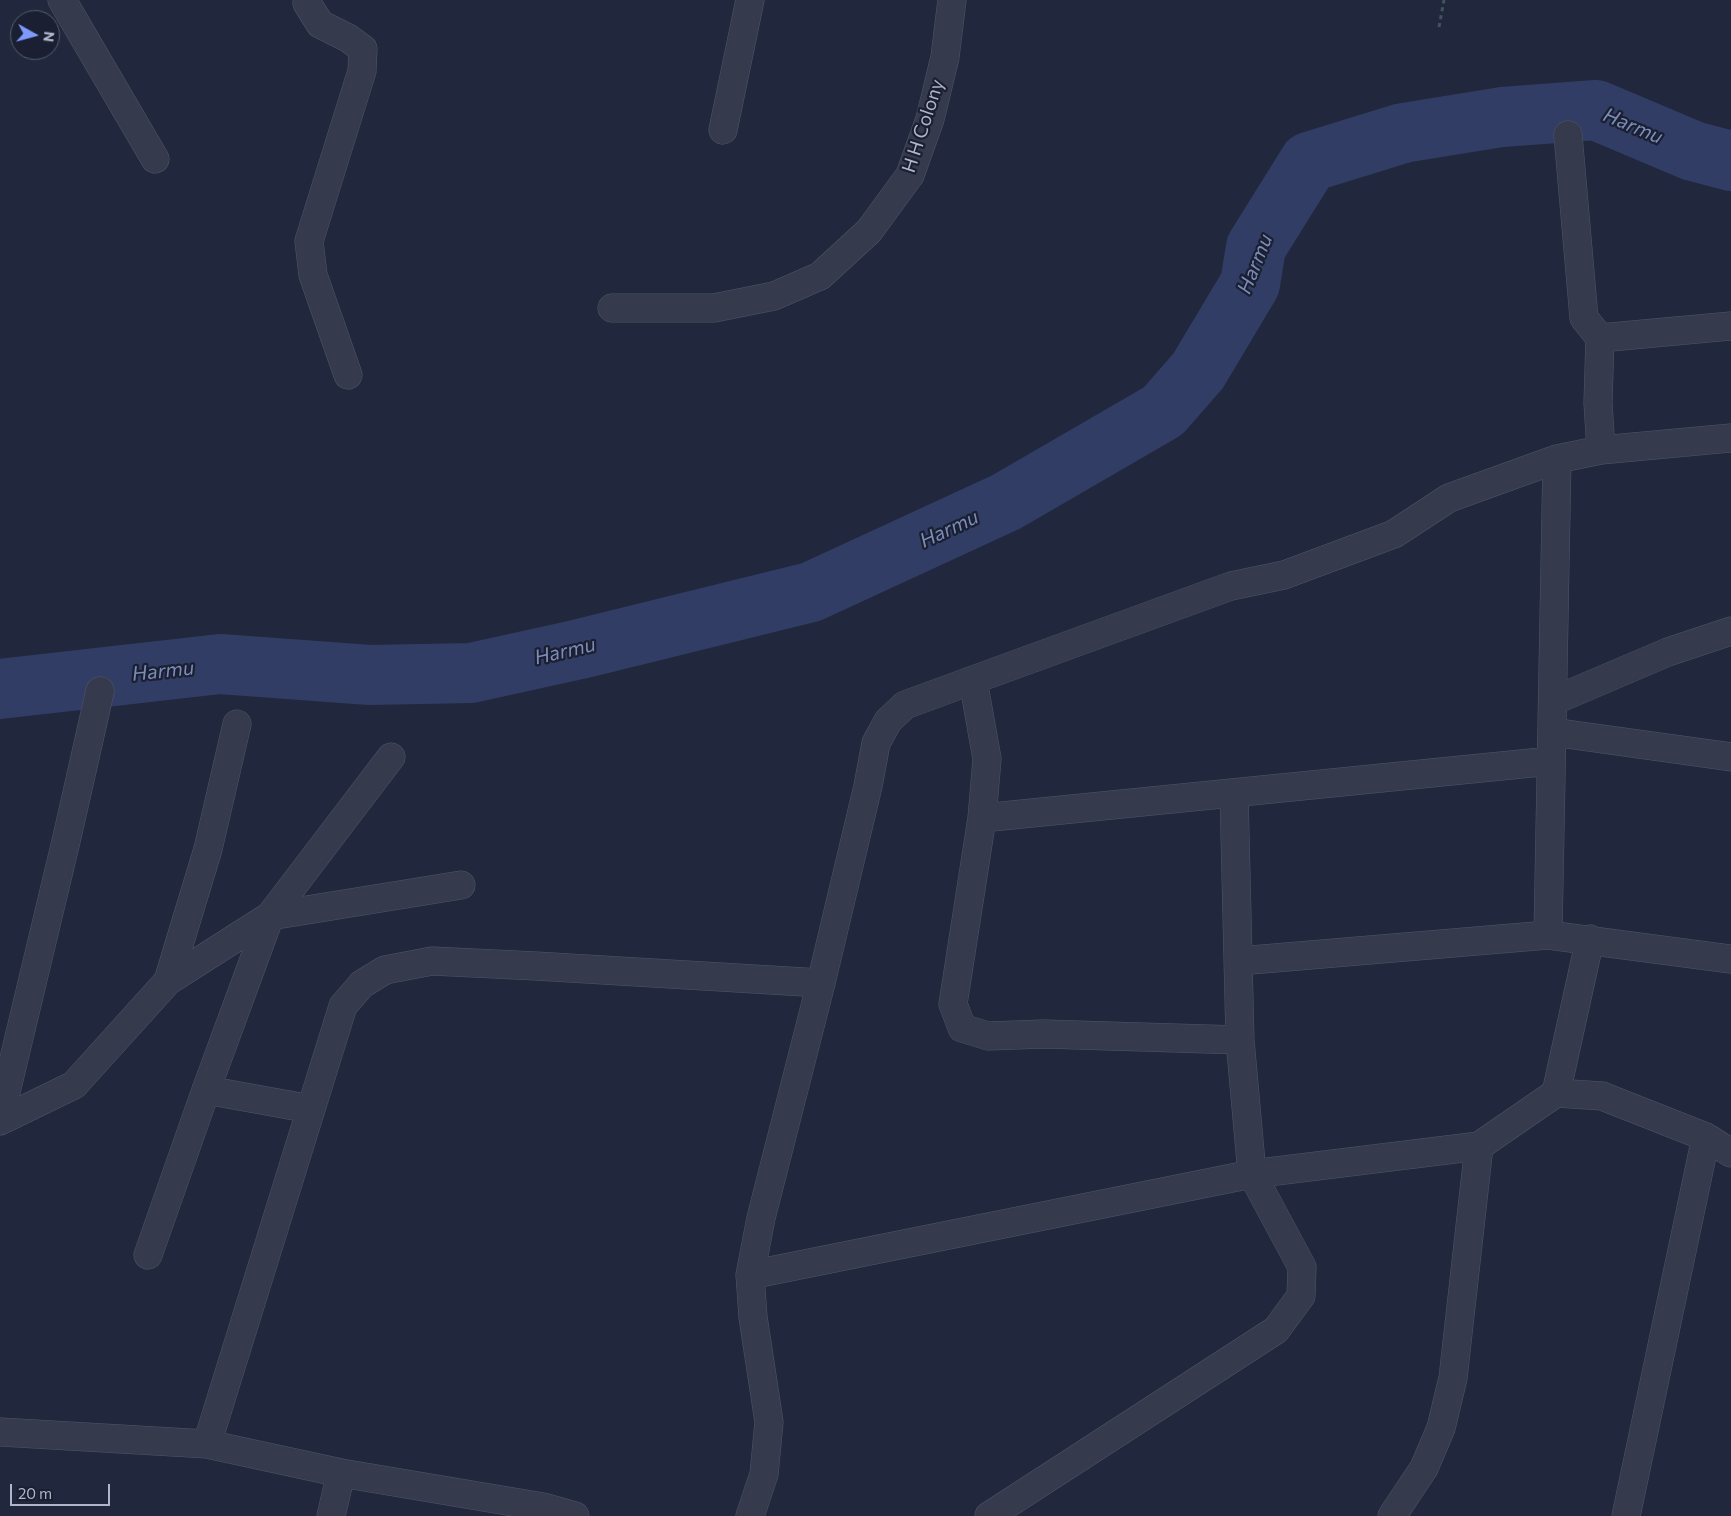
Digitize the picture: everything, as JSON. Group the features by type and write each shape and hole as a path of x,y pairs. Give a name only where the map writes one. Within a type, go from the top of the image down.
{"street":[{"path":"62,0 155,159"},
{"path":"308,0 307,3 320,24 348,38 363,49 362,71 309,241 313,275 348,375"},
{"path":"724,130 750,0"},
{"name":"H H Colony","path":"612,308 714,308 774,296 820,276 869,231 910,174 930,119 945,57 952,0"},
{"path":"1568,135 1584,318 1600,338 1598,403 1601,450"},
{"path":"1600,338 1731,326"},
{"path":"750,1516 764,1474 769,1422 753,1317 750,1275 761,1218 821,983 868,786 876,743 888,720 905,705 973,680 1231,586 1284,575 1394,534 1449,498 1557,459 1601,450 1731,438"},
{"path":"1548,935 1557,459"},
{"path":"1553,701 1668,652 1731,631"},
{"path":"973,680 987,759 982,818 953,1004 962,1028 988,1036 1044,1034 1240,1040"},
{"path":"0,1119 100,691"},
{"path":"168,981 208,848 238,724"},
{"path":"1552,732 1731,757"},
{"path":"148,1256 270,916 391,757"},
{"path":"982,818 1551,761"},
{"path":"989,1516 1276,1330 1301,1296 1302,1266 1252,1174 1240,1040 1234,793"},
{"path":"0,1119 74,1085 168,981 270,916 461,885"},
{"path":"1239,961 1548,935 1731,959"},
{"path":"1556,1093 1590,940"},
{"path":"207,1444 343,1006 362,984 385,970 432,961 821,983"},
{"path":"206,1090 311,1109"},
{"path":"750,1275 1252,1174 1480,1146 1556,1093 1602,1096 1706,1137 1731,1153"},
{"path":"1626,1516 1706,1137"},
{"path":"1392,1516 1424,1468 1443,1419 1453,1378 1480,1146"},
{"path":"0,1432 207,1444 494,1507 543,1507 575,1516"},
{"path":"331,1516 341,1473"}],"path":[{"path":"1438,27 1444,0"}],"waterway":[{"name":"Harmu","path":"0,689 220,664 370,675 471,673 580,649 811,592 1006,502 1163,411 1198,371 1250,284 1256,247 1309,162 1403,133 1502,117 1596,110 1693,151 1731,161"}]}
